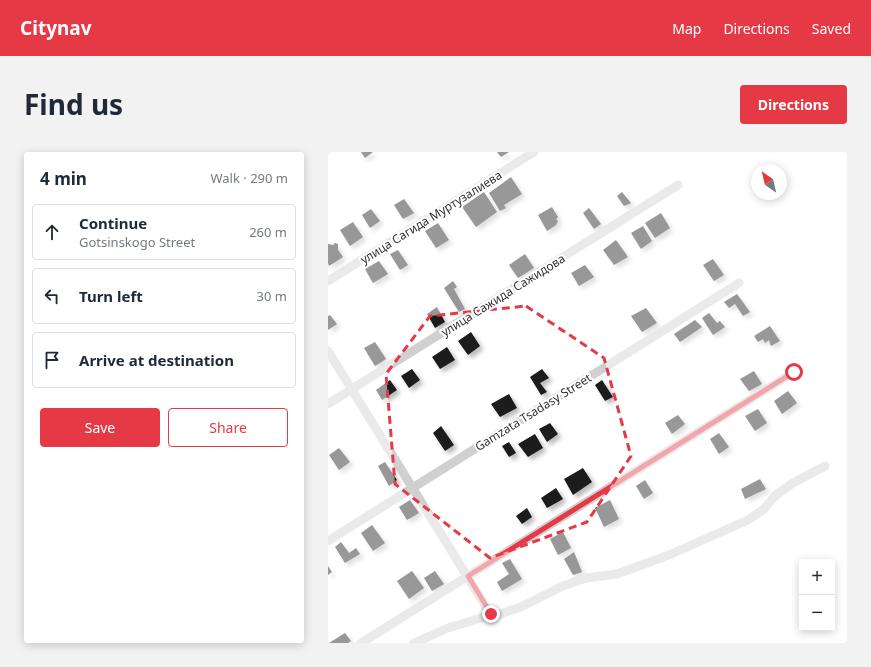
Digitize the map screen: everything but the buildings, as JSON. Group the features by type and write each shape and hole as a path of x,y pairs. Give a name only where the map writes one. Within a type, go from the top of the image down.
{"street":[{"name":"улица Сагида Муртузалиева","path":"328,281 534,152"},
{"name":"улица Сажида Сажидова","path":"328,404 678,185"},
{"name":"Gamzata Tsadasy Street","path":"328,541 739,283"},
{"path":"328,351 491,614"},
{"path":"361,643 794,372"},
{"path":"414,643 448,628 491,614 500,614 521,607 569,584 586,578 617,574 669,555 748,520 764,509 776,495 793,483 825,466"}],"highlighted area":[{"path":"526,306 604,358 631,456 587,522 490,558 395,484 386,374 430,316"}],"route":[{"path":"491,614 468,576 794,372"}]}
